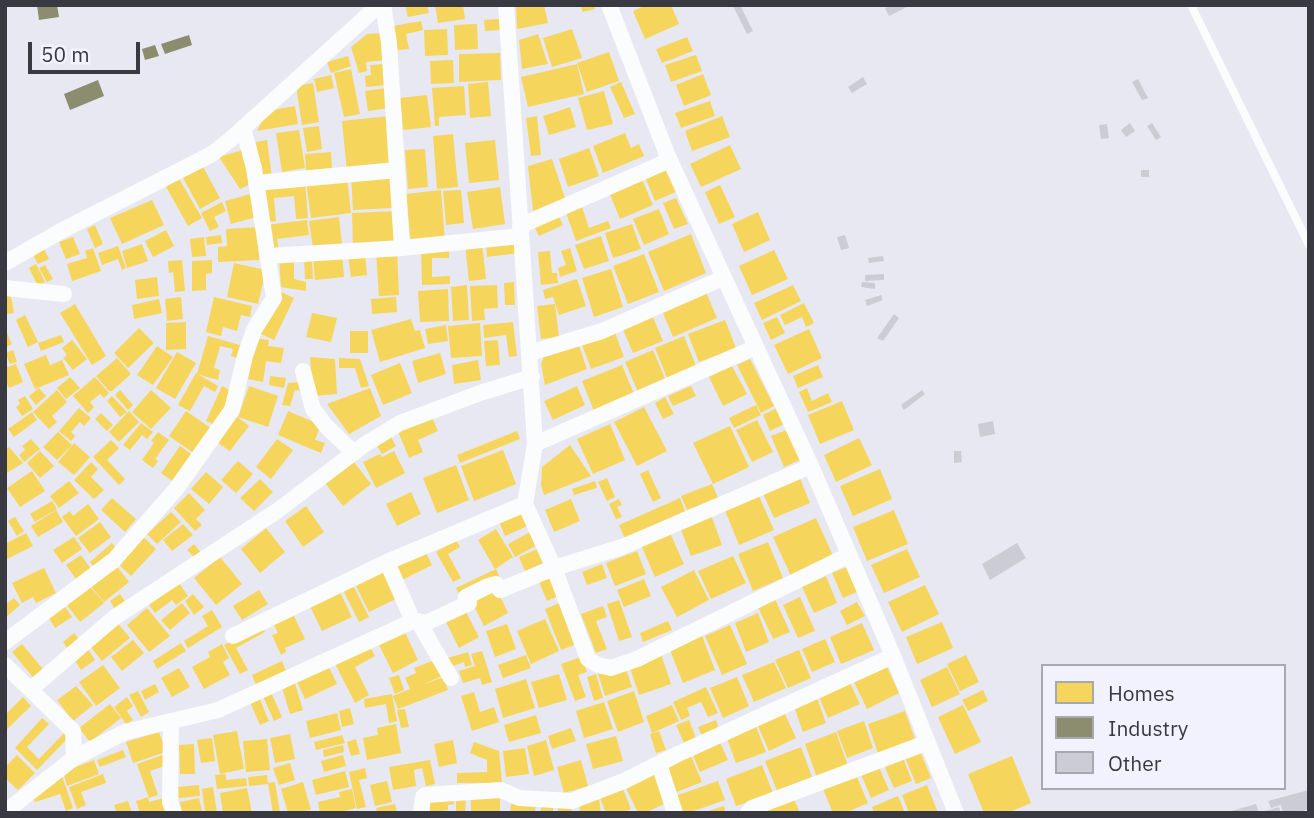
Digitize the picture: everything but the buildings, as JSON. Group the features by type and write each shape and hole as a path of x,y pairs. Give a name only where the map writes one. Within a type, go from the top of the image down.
{"street":[{"path":"5,263 61,231 212,154 381,5 389,43 402,248"},
{"path":"506,5 536,444 525,504 554,568 589,659 598,666 611,668 637,659 849,555"},
{"path":"608,5 670,160 811,466 893,656 956,813"},
{"path":"5,642 114,560 176,489 232,410 254,330 274,298 256,183 243,128"},
{"path":"268,256 402,248 520,231 670,160"},
{"path":"256,183 397,170"},
{"path":"530,353 602,331 723,278"},
{"path":"5,288 64,294"},
{"path":"536,444 756,347"},
{"path":"303,372 313,409 325,425 354,453"},
{"path":"31,689 116,617 277,511 354,453 400,424 480,393 532,377"},
{"path":"5,812 74,758 125,732 218,710 415,621 426,623 469,603 466,597 488,586 496,584 500,590 554,568 622,547 811,466"},
{"path":"233,636 387,562 525,504"},
{"path":"387,562 415,621 451,678"},
{"path":"421,813 425,795 501,790 519,797 572,801 624,781 893,656"},
{"path":"5,665 73,731 74,758"},
{"path":"171,721 170,802 174,813"},
{"path":"748,813 751,808 926,743"},
{"path":"659,764 675,813"}],"lane":[{"path":"1191,5 1309,245"}]}
